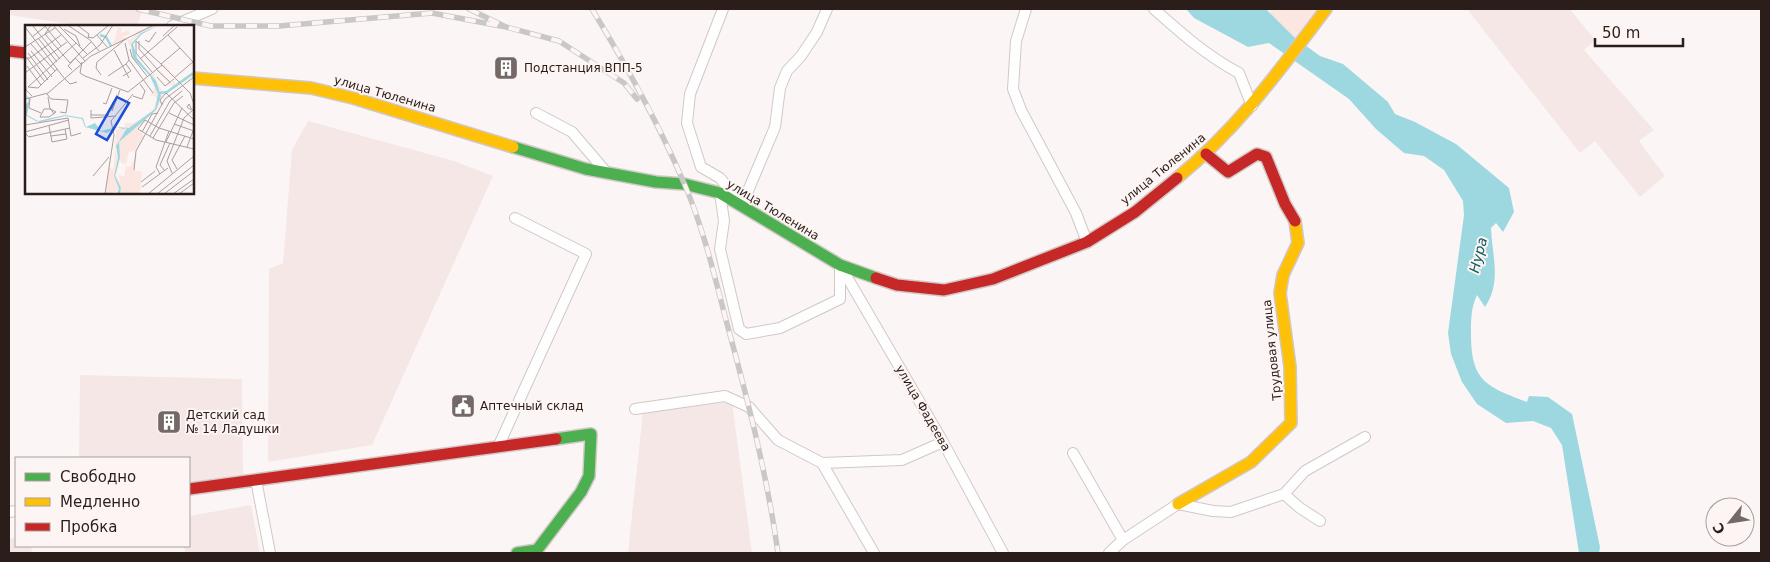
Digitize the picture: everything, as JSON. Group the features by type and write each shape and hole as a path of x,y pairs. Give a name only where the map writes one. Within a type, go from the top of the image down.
{"street":[{"path":"174,25 212,9"},
{"path":"723,9 690,94 687,123 702,167 720,178 742,205 774,127 780,88 787,71 801,56 817,32 827,9"},
{"path":"1026,9 1016,41 1013,88 1022,110 1076,213 1087,242"},
{"path":"1154,9 1188,39 1219,62 1240,73 1252,106"},
{"name":"улица Тюленина","path":"194,78 311,88 353,98 586,169 684,184 720,193 840,265 897,285 944,290 994,279 1087,242 1135,212 1206,154 1252,106 1326,9"},
{"path":"9,51 25,54"},
{"path":"536,113 572,132 607,173"},
{"name":"Трудовая улица","path":"1109,553 1123,540 1178,504 1251,462 1291,423 1290,367 1280,293 1283,275 1298,243 1296,222 1285,204 1266,157 1257,154 1228,172 1206,154"},
{"path":"720,193 724,221 720,249 738,329 746,334 780,328 840,299 840,265"},
{"path":"498,447 586,254 514,218"},
{"name":"улица Фадеева","path":"840,265 943,442 1003,553"},
{"path":"635,409 725,396 749,407 778,440 822,463 902,460 943,442"},
{"path":"190,489 592,434 589,476 581,492 537,550 517,553"},
{"path":"1178,504 1231,512 1284,494 1305,471 1365,438"},
{"path":"1074,452 1123,540"},
{"path":"822,463 874,553"},
{"path":"256,480 270,553"},
{"path":"1284,494 1300,508 1320,521"}],"shaded area":[{"path":"9,9 143,9 137,25 77,25 9,15"},
{"path":"1270,9 1325,9 1300,42 1273,22"},
{"path":"1467,9 1570,9 1595,40 1584,50 1654,130 1639,141 1665,176 1640,197 1595,141 1580,153"},
{"path":"308,121 454,161 493,176 372,445 268,462 269,269 283,263 292,150"},
{"path":"80,375 242,379 243,474 190,482 190,457 79,457"},
{"path":"732,402 752,553 628,553 643,412"},
{"path":"251,505 260,553 185,553 184,547 190,547 190,516"},
{"path":"15,538 15,547 31,547 32,553 9,553 9,539"}],"water":[{"name":"Нура","path":"1186,9 1266,9 1294,37 1320,56 1343,64 1388,102 1395,114 1415,122 1456,144 1509,188 1514,212 1503,232 1496,223 1491,228 1495,278 1490,298 1485,307 1477,295 1472,309 1471,333 1474,362 1483,380 1491,386 1527,402 1529,396 1548,397 1572,414 1600,547 1599,553 1579,553 1562,445 1551,428 1533,421 1506,423 1477,404 1462,382 1451,354 1448,333 1464,215 1463,201 1444,170 1424,156 1404,153 1376,129 1349,99 1269,43 1248,47 1194,18"}],"railway":[{"path":"138,9 211,26 279,26 432,13 506,27"},
{"path":"469,9 506,27 559,41 624,83 637,99"},
{"path":"592,9 652,116 674,160 697,216 749,407 768,494 778,553"}],"traffic: fast":[{"path":"513,147 586,169 656,182 684,184 720,193 840,265 876,278"},
{"path":"517,553 537,550 581,492 589,476 591,434 556,439"}],"traffic: slow":[{"path":"1177,178 1239,119 1326,9"},
{"path":"194,78 311,88 353,98 513,147"},
{"path":"1178,504 1251,462 1291,423 1290,367 1280,293 1283,275 1298,243 1295,221"}],"traffic: jam":[{"path":"9,51 25,53"},
{"path":"1206,154 1228,172 1257,154 1266,157 1285,204 1295,221"},
{"path":"876,278 897,285 944,290 993,279 1087,242 1135,212 1177,178"},
{"path":"190,489 556,439"}],"place":[{"name":"Подстанция ВПП-5","path":"506,68"},
{"name":"Аптечный склад","path":"463,406"},
{"name":"Детский сад № 14 Ладушки","path":"169,422"}]}
